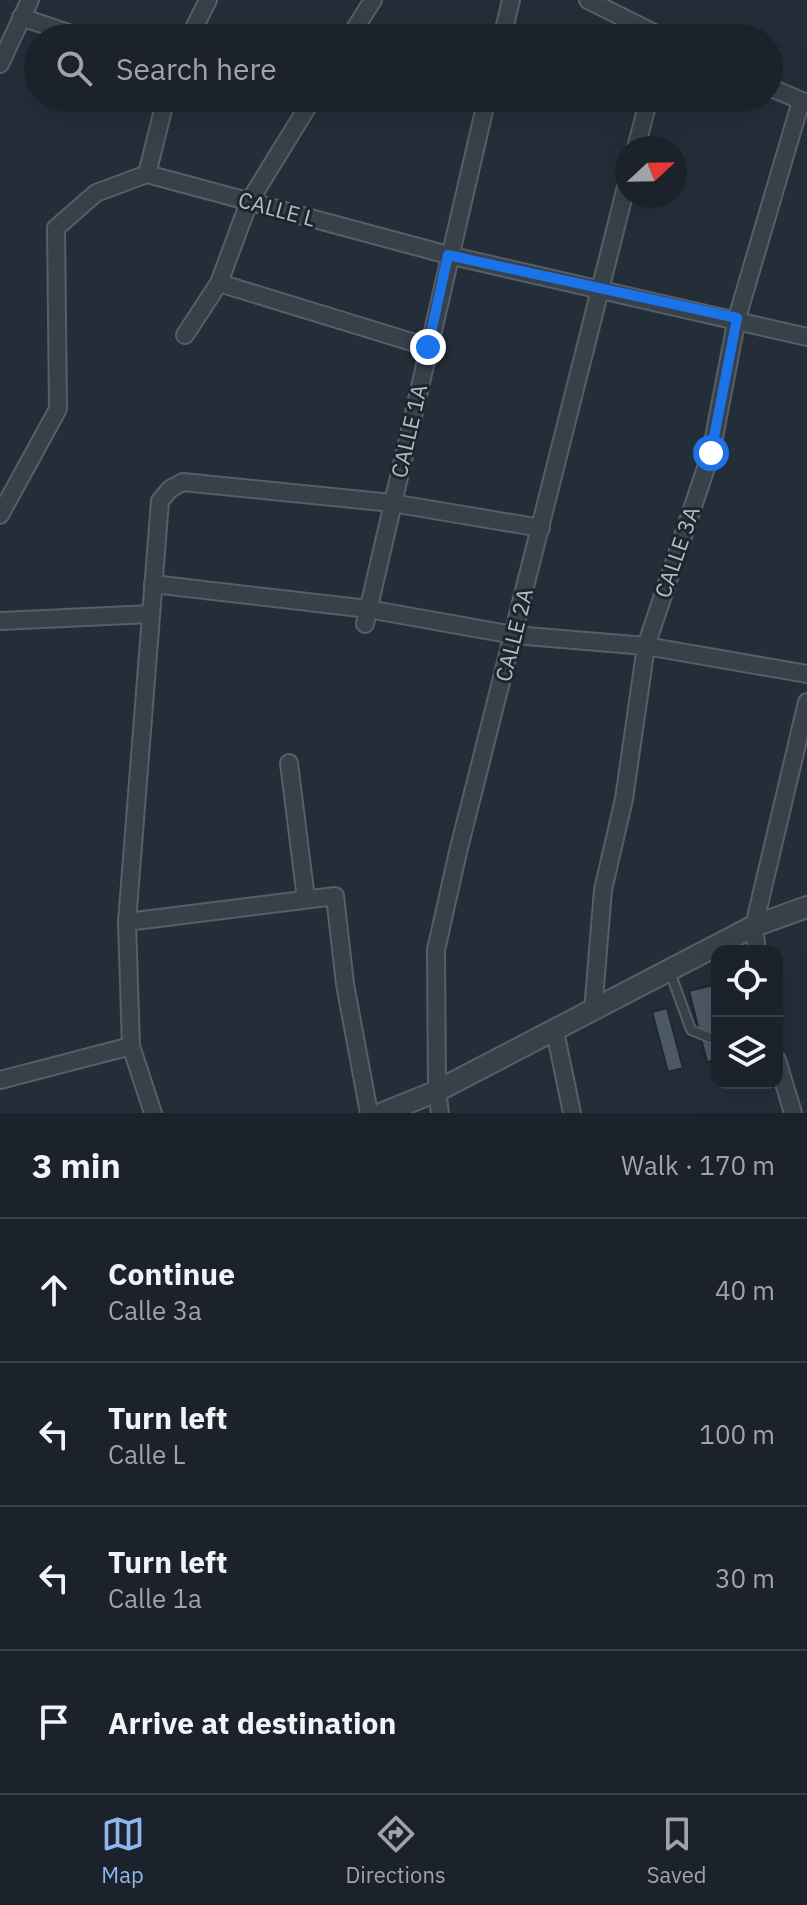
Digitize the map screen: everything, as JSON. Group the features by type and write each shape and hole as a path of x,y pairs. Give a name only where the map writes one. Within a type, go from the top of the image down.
{"street":[{"path":"0,64 30,0"},
{"path":"196,24 208,0"},
{"path":"358,24 373,0"},
{"path":"505,24 511,0"},
{"path":"588,0 636,24"},
{"path":"21,17 42,24"},
{"path":"783,93 804,102"},
{"name":"CALLE 3A","path":"593,1011 603,890 624,799 646,646 711,453 737,318 804,102"},
{"path":"0,515 58,409 56,228 96,193 147,174 162,112"},
{"path":"185,335 219,283 249,202 304,112"},
{"name":"CALLE 1A","path":"366,616 484,112"},
{"path":"639,136 645,112"},
{"name":"CALLE L","path":"147,174 448,255 737,318 807,337"},
{"name":"CALLE 2A","path":"440,1113 437,1091 436,950 621,208"},
{"path":"219,283 428,347"},
{"path":"153,1113 131,1046 127,922 160,501 170,489 183,482 392,503 541,528"},
{"path":"153,584 514,635 646,646 807,674"},
{"path":"0,621 151,614"},
{"path":"756,945 754,926 807,702"},
{"path":"289,763 306,899"},
{"path":"127,922 332,895 337,901 345,984 369,1113"},
{"path":"725,945 754,926 807,907"},
{"path":"383,1113 437,1091 711,952"},
{"path":"555,1031 572,1113"},
{"path":"0,1080 131,1046"},
{"path":"783,1080 793,1113"}],"lane":[{"path":"670,971 691,1030 711,1035"}],"building":[{"path":"711,986 711,1061 707,1062 689,991"},
{"path":"667,1008 683,1068 668,1072 652,1012"}],"route":[{"path":"428,347 448,255 737,318 711,453"}]}
